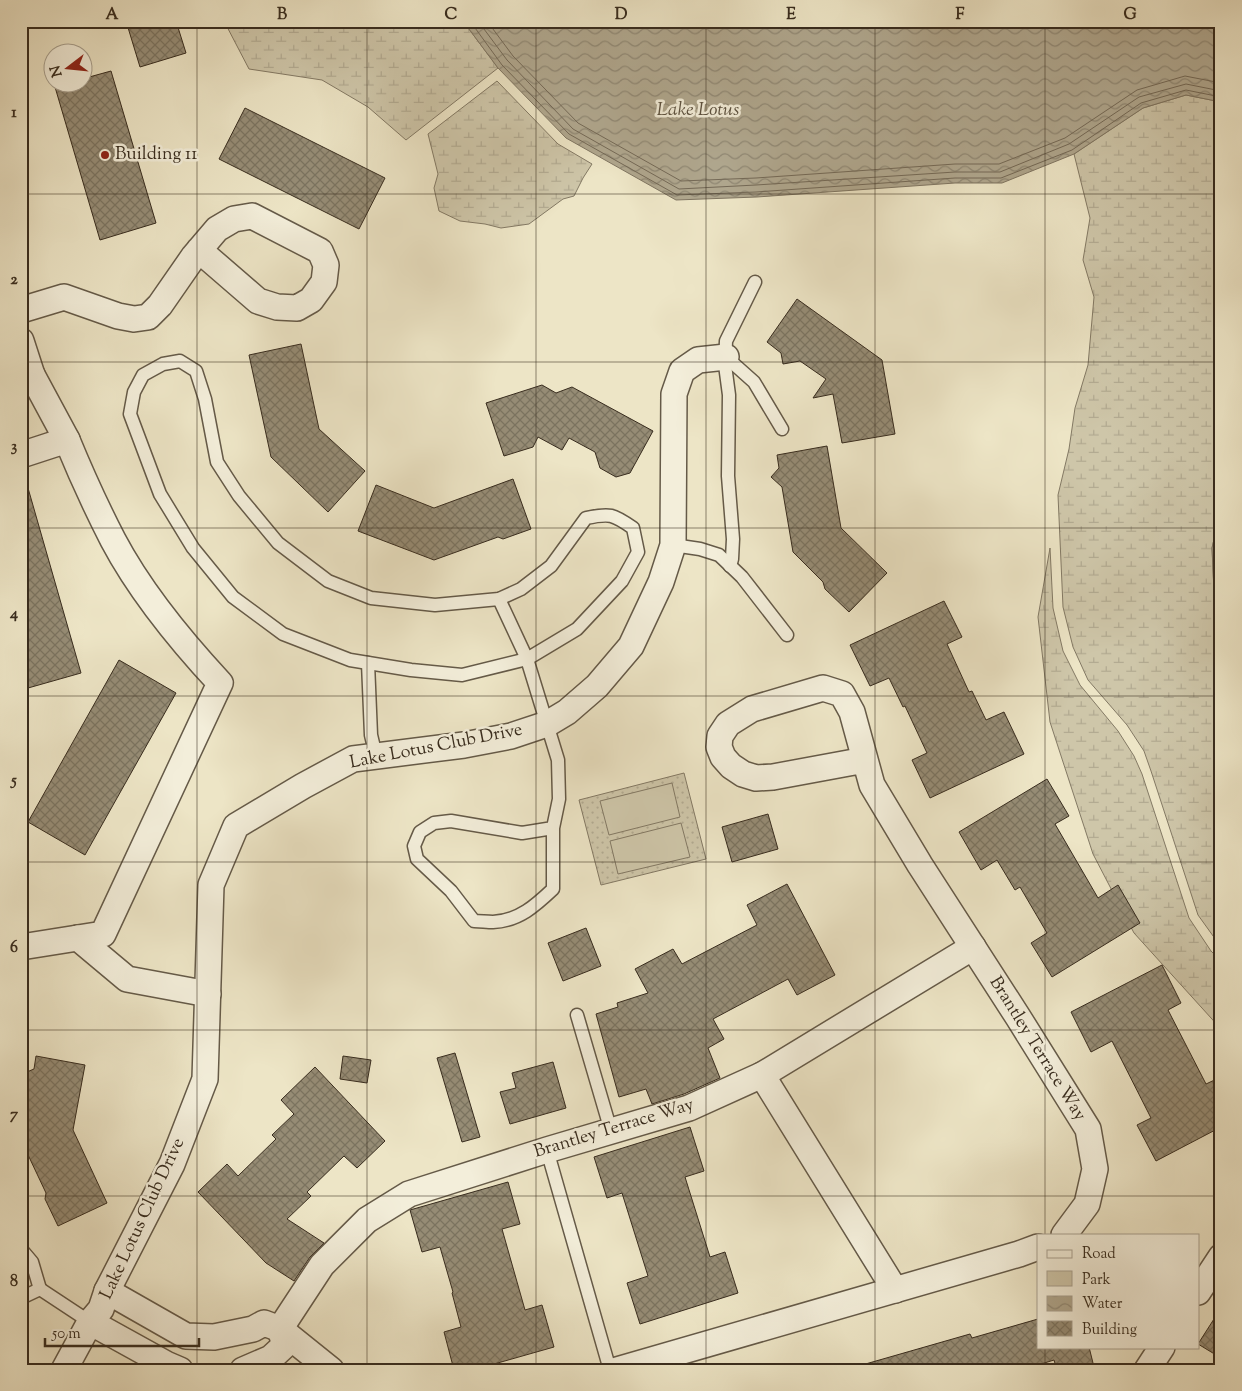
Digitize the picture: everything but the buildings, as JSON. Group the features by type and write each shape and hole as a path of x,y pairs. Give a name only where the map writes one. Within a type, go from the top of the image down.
{"street":[{"path":"21,310 64,296 118,316 134,319 148,317 160,305 199,250 218,229 234,220 252,216 320,250 326,265 324,282 310,300 297,308 277,307 258,301 199,250"},
{"path":"21,342 27,377 67,440 114,541 167,622 220,683 103,934 21,947"},
{"name":"Lake Lotus Club Drive","path":"64,1370 90,1322 101,1309 107,1291 172,1164 205,1079 212,885 236,826 353,759 464,745 511,736 547,724 566,712 597,686 631,646 661,582 673,545 674,394 682,371 698,360 726,357"},
{"path":"21,455 67,440"},
{"name":"Brantley Terrace Way","path":"865,760 773,777 756,778 743,774 731,766 723,757 719,747 720,736 728,724 752,709 823,688 842,694 852,712 872,785 920,865 1088,1129 1095,1169 1087,1204 1065,1234"},
{"path":"78,938 127,979 208,994"},
{"name":"Brantley Terrace Way","path":"280,1328 322,1266 367,1220 408,1194 689,1108 762,1075 973,947"},
{"path":"762,1075 895,1290"},
{"path":"617,1370 1019,1254 1037,1246"},
{"path":"1200,1289 1221,1257"},
{"path":"107,1291 186,1336 214,1337 253,1329 264,1323 280,1328 332,1370"},
{"path":"90,1322 180,1370"},
{"path":"244,1370 271,1358 285,1345 280,1328"},
{"path":"1147,1370 1161,1348"}],"lane":[{"path":"730,566 733,539 728,476 726,341 755,282"},
{"path":"726,357 754,382 782,429"},
{"path":"180,361 196,371 205,399 216,462 239,496 278,543 328,581 371,598 435,605 499,599 521,589 551,566 586,518 605,514 619,518 633,528 638,552 622,581 577,629 527,660 462,675 411,670 350,660 283,634 233,597 193,548 160,494 130,414 134,392 143,375 163,364 180,361"},
{"path":"673,545 700,549 718,555 742,577 787,635"},
{"path":"499,599 527,660 558,760 559,799 554,828 554,889 535,907 512,918 494,922 474,921 451,891 417,859 414,846 420,832 434,823 451,821 522,833 554,828"},
{"path":"368,663 371,735 376,756"},
{"path":"577,1015 611,1131"},
{"path":"547,1150 610,1370"},
{"path":"21,1249 32,1262 40,1289 90,1322"},
{"path":"21,1298 40,1289"}],"green space":[{"path":"224,21 463,21 498,68 406,140 368,107 322,80 249,69"},
{"path":"497,81 558,144 592,164 574,196 563,199 529,224 501,228 460,221 439,211 434,188 438,174 428,134"},
{"path":"1186,95 1221,102 1221,509 1212,548 1215,612 1221,621 1221,947 1198,915 1144,751 1127,725 1088,680 1073,647 1063,607 1058,495 1069,449 1075,408 1088,365 1094,297 1083,260 1090,218 1074,154 1143,108"},
{"path":"1050,548 1053,608 1063,651 1080,685 1118,731 1134,756 1142,774 1189,918 1211,951 1221,961 1221,1029 1134,933 1093,854 1050,722 1038,617"},
{"path":"684,773 706,859 601,885 579,800"},
{"path":"672,783 680,817 609,835 600,801"},
{"path":"681,823 690,857 618,874 610,841"}],"water":[{"name":"Lake Lotus","path":"463,21 1221,21 1221,102 1186,95 1143,108 1074,154 1002,183 955,183 757,197 676,200 566,138 498,68"},
{"path":"1221,509 1221,621 1215,612 1212,548"}],"place":[{"name":"Building 11","path":"105,155"}]}
